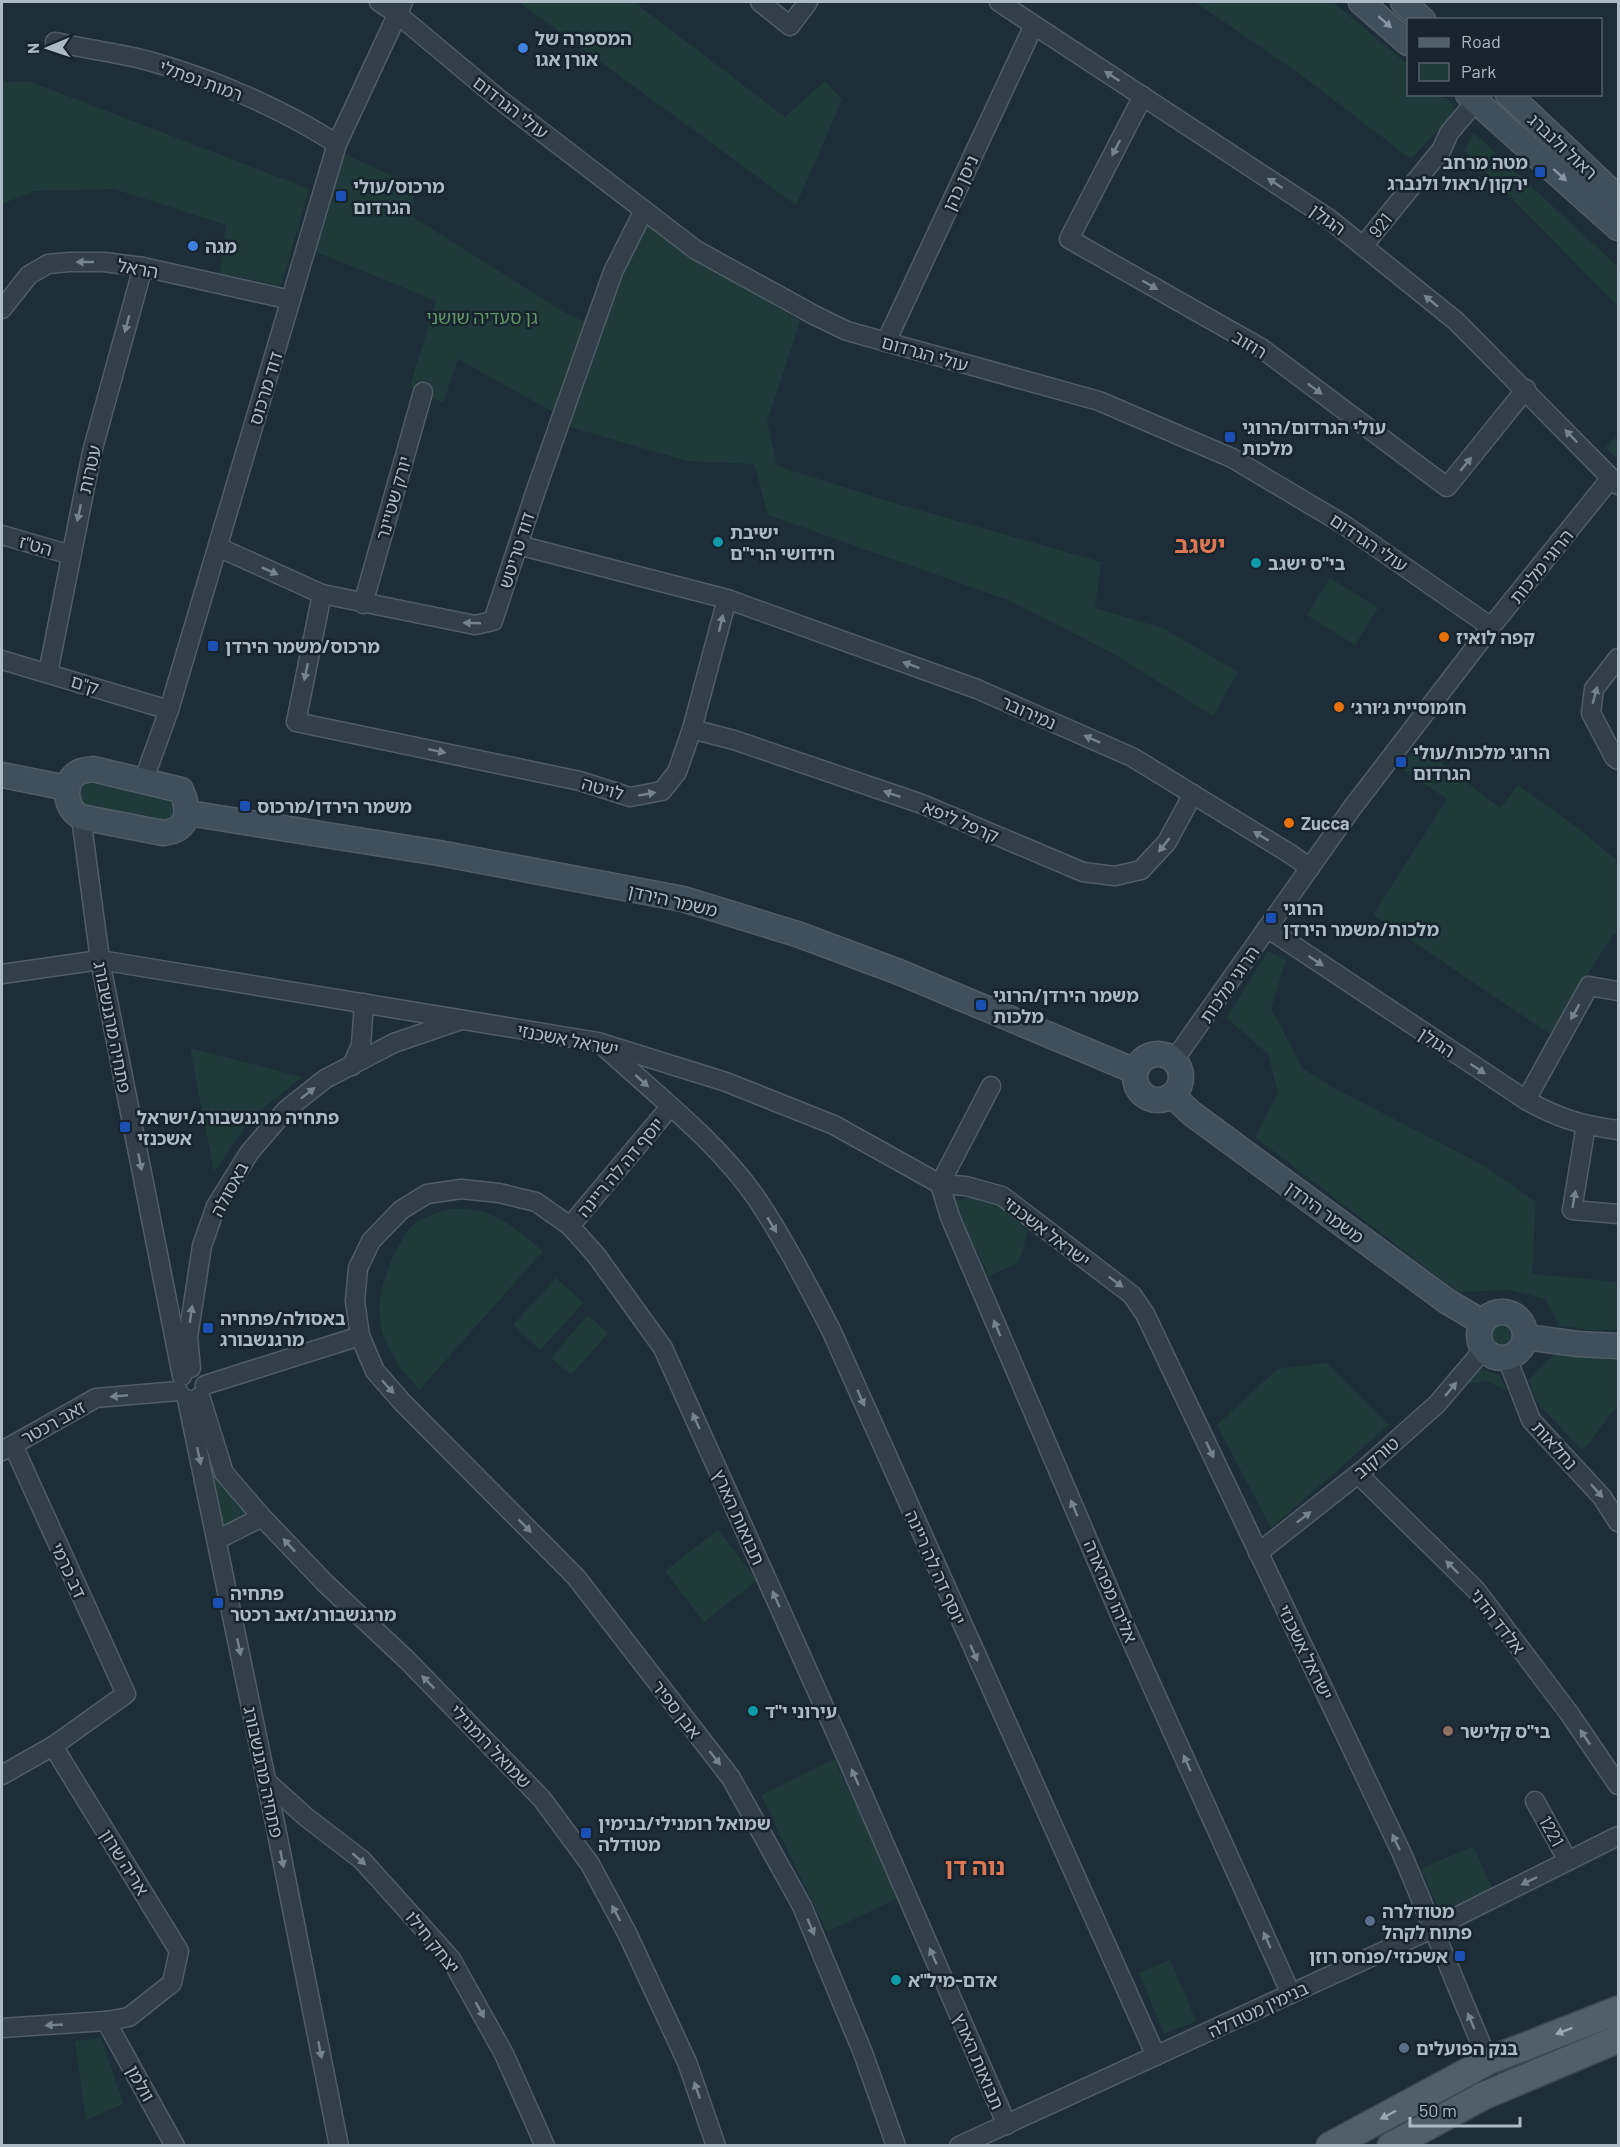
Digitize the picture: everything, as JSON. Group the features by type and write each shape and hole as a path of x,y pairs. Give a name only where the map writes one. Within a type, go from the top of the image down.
{"main road":[{"path":"1330,2145 1488,2061 1618,2010"},
{"path":"1391,2145 1483,2096 1618,2039"}],"street":[{"path":"379,2 400,7"},
{"path":"760,2 790,26 808,2"},
{"name":"הגולן","path":"999,2 1328,218 1456,321 1526,389 1615,482"},
{"path":"1361,2 1407,42"},
{"path":"1403,2 1422,18"},
{"name":"דוד מרכוס","path":"143,782 169,710 337,144 400,7"},
{"name":"עולי הגרדום","path":"400,7 499,99 696,250 847,331 1099,401 1232,458 1343,524 1491,627"},
{"name":"ניסן כהן","path":"886,342 1034,25"},
{"name":"רמות נפתלי","path":"55,42 149,61 236,92 317,131 337,144"},
{"name":"רוזוב","path":"1143,96 1070,239 1260,348 1447,487 1526,389"},
{"name":"ראול ולנברג","path":"1510,96 1618,198"},
{"path":"1530,96 1583,145 1590,154 1594,175"},
{"name":"ראול ולנברג","path":"1481,99 1618,228"},
{"name":"921","path":"1363,246 1442,149 1449,134 1481,99"},
{"name":"דוד טריטש","path":"218,547 322,594 475,625 493,621 613,272 644,210"},
{"name":"הראל","path":"2,309 29,275 48,264 69,262 104,262 143,267 291,300"},
{"name":"עטרות","path":"48,673 92,452 143,267"},
{"name":"יורק שטיינר","path":"363,604 423,392"},
{"name":"הרוגי מלכות","path":"1174,1060 1352,808 1491,627 1615,482"},
{"name":"הט\"ז","path":"2,535 71,555"},
{"path":"518,545 727,599"},
{"name":"לויטה","path":"322,594 296,722 580,781 630,797 662,791 677,772 692,729 727,599"},
{"name":"נמירובר","path":"727,599 977,689 1132,757 1310,868"},
{"name":"ק\"ם","path":"2,660 169,710"},
{"path":"1616,666 1594,689 1591,713 1614,757 1618,760"},
{"name":"קרפל ליפא","path":"692,729 734,740 922,804 1083,872 1115,876 1141,870 1167,843 1193,794"},
{"path":"93,770 143,782 181,790 188,813 181,825 173,832 163,833 81,817 74,813 68,803 67,788 71,778 80,771 93,770"},
{"path":"2,776 67,788"},
{"name":"משמר הירדן","path":"188,813 439,854 683,899 797,934 899,972 1135,1071"},
{"name":"פתחיה מרגנשבורג","path":"81,817 100,960 190,1387 217,1540 339,2145"},
{"name":"הגולן","path":"1267,928 1526,1100 1555,1116 1586,1125 1618,1130"},
{"name":"ישראל אשכנזי","path":"2,974 100,960 598,1042 726,1082 834,1125 940,1184 966,1186 1002,1196 1132,1294 1145,1314 1403,1856 1488,2061 1490,2069 1488,2085 1483,2096"},
{"path":"1526,1100 1589,986 1618,991"},
{"path":"352,1066 361,1045 364,1003"},
{"name":"באסולה","path":"190,1387 188,1337 202,1246 216,1206 249,1153 286,1110 325,1079 394,1043 463,1019"},
{"name":"יוסף דה לה ריינה","path":"598,1042 711,1145 756,1198 803,1276 831,1330 1156,2056"},
{"path":"1151,1055 1167,1056 1174,1060 1181,1074 1180,1082 1172,1095 1159,1101 1145,1097 1136,1085 1135,1071 1144,1058 1151,1055"},
{"path":"940,1184 991,1086"},
{"name":"משמר הירדן","path":"1172,1095 1191,1113 1448,1302 1482,1322"},
{"name":"יוסף דה לה ריינה","path":"570,1226 670,1107"},
{"path":"1586,1125 1572,1210 1618,1214"},
{"name":"אליהו מפרארה","path":"940,1184 950,1217 1119,1611 1292,1994"},
{"name":"תבואות הארץ","path":"360,1336 355,1301 358,1268 371,1242 401,1210 428,1194 461,1189 499,1193 536,1202 570,1226 596,1255 663,1348 843,1749 1006,2125"},
{"path":"1494,1313 1509,1313 1521,1322 1525,1336 1518,1353 1507,1358 1494,1358 1483,1350 1479,1336 1482,1322 1494,1313"},
{"name":"זאב רכטר","path":"7,1448 96,1398 190,1387 360,1336"},
{"name":"אבן ספיר","path":"360,1336 375,1371 403,1403 576,1577 731,1779 802,1906 863,2053 897,2145"},
{"path":"1525,1336 1578,1344 1618,1346"},
{"name":"טורקוב","path":"1258,1553 1358,1474 1437,1404 1483,1350"},
{"name":"נחלאות","path":"1507,1358 1531,1420 1602,1497 1618,1522"},
{"name":"שמואל רומנילי","path":"190,1387 224,1473 325,1584 408,1661 542,1799 590,1864 627,1933 687,2062 716,2145"},
{"name":"דב כרמי","path":"7,1448 126,1694 53,1746"},
{"name":"אלדד הדני","path":"1358,1474 1476,1590 1569,1713 1618,1785"},
{"path":"217,1540 262,1517"},
{"path":"2,1775 53,1746"},
{"name":"אריה שרון","path":"53,1746 179,1951 172,1983 129,2017 106,2022"},
{"name":"יצחק חילו","path":"266,1781 306,1817 362,1860 451,1959 504,2054 545,2145"},
{"name":"1221","path":"1535,1801 1568,1861"},
{"path":"275,1823 306,1817"},
{"name":"בנימין מטודלה","path":"959,2145 1432,1929 1618,1836"},
{"path":"2,2028 106,2022"},
{"name":"וולמן","path":"106,2022 176,2145"}],"green space":[{"path":"519,2 634,2 785,117 825,81 842,100 796,205"},
{"path":"1195,2 1333,2 1407,64 1407,96 1442,96 1452,104 1455,111 1411,159 1297,72"},
{"path":"2,82 31,82 309,189 281,286 220,273 226,225 114,189 34,191 2,204"},
{"path":"1474,133 1618,267 1618,306 1464,150"},
{"name":"גן סעדיה שושני","path":"343,153 413,186 413,217 562,311 594,327 640,218 800,321 767,421 777,466 891,502 1101,562 1095,608 1163,628 1238,672 1213,716 1114,654 1008,600 768,515 754,464 687,461 560,424 562,417 458,359 443,403 410,387 436,301 314,251"},
{"path":"1618,434 1618,460 1605,448"},
{"path":"1330,578 1378,608 1355,645 1307,615"},
{"path":"1418,745 1500,808 1518,785 1618,861 1618,934 1614,933 1550,1034 1373,915 1447,799 1400,768"},
{"path":"91,777 173,795 178,807 175,820 164,826 85,809 78,803 80,782"},
{"path":"1268,951 1286,960 1271,1008 1302,1068 1332,1087 1483,1165 1536,1202 1532,1274 1618,1282 1618,1329 1591,1330 1560,1326 1545,1299 1510,1290 1458,1292 1255,1137 1278,1093 1268,1054 1227,1018"},
{"path":"190,1048 302,1077 251,1118 214,1172"},
{"path":"974,1197 998,1203 1028,1231 1019,1262 989,1276 961,1219 956,1200"},
{"path":"449,1209 470,1209 493,1215 543,1251 419,1390 388,1347 381,1328 380,1302 389,1265 408,1230 424,1218"},
{"path":"556,1278 583,1303 540,1350 513,1325"},
{"path":"588,1315 608,1333 571,1375 551,1358"},
{"path":"1501,1317 1514,1322 1519,1335 1514,1348 1501,1353 1488,1348 1483,1335 1488,1322"},
{"path":"1618,1351 1618,1405 1583,1451 1539,1405 1528,1380 1557,1352"},
{"path":"1327,1363 1389,1425 1271,1528 1217,1425 1277,1369"},
{"path":"1478,1367 1500,1376 1508,1391 1487,1381 1467,1384"},
{"path":"198,1400 224,1488 250,1515 219,1534"},
{"path":"718,1530 757,1580 704,1622 665,1571"},
{"path":"834,1759 900,1897 827,1932 761,1795"},
{"path":"1473,1846 1492,1888 1440,1912 1421,1869"},
{"path":"1170,1960 1196,2021 1164,2034 1139,1973"},
{"path":"101,2038 123,2104 86,2120 75,2041"}],"place":[{"name":"המספרה של אורן אגו","path":"523,48"},
{"name":"מטה מרחב ירקון/ראול ולנברג","path":"1540,172"},
{"name":"מרכוס/עולי הגרדום","path":"341,196"},
{"name":"מגה","path":"193,246"},
{"name":"עולי הגרדום/הרוגי מלכות","path":"1230,437"},
{"name":"ישיבת חידושי הרי\"ם","path":"718,542"},
{"name":"בי\"ס ישגב","path":"1256,563"},
{"name":"קפה לואיז","path":"1444,637"},
{"name":"מרכוס/משמר הירדן","path":"213,646"},
{"name":"חומוסיית ג׳ורג׳","path":"1339,707"},
{"name":"הרוגי מלכות/עולי הגרדום","path":"1401,762"},
{"name":"משמר הירדן/מרכוס","path":"245,806"},
{"name":"Zucca","path":"1289,823"},
{"name":"הרוגי מלכות/משמר הירדן","path":"1271,918"},
{"name":"משמר הירדן/הרוגי מלכות","path":"981,1005"},
{"name":"פתחיה מרגנשבורג/ישראל אשכנזי","path":"125,1127"},
{"name":"באסולה/פתחיה מרגנשבורג","path":"208,1328"},
{"name":"פתחיה מרגנשבורג/זאב רכטר","path":"218,1603"},
{"name":"עירוני י\"ד","path":"753,1711"},
{"name":"בי\"ס קלישר","path":"1448,1731"},
{"name":"שמואל רומנילי/בנימין מטודלה","path":"586,1833"},
{"name":"מטודלרה פתוח לקהל","path":"1370,1921"},
{"name":"אשכנזי/פנחס רוזן","path":"1460,1956"},
{"name":"אדם-מיל\"א","path":"896,1980"},
{"name":"בנק הפועלים","path":"1404,2048"}],"district":[{"name":"ישגב","path":"1200,543"},
{"name":"נוה דן","path":"975,1865"}]}
